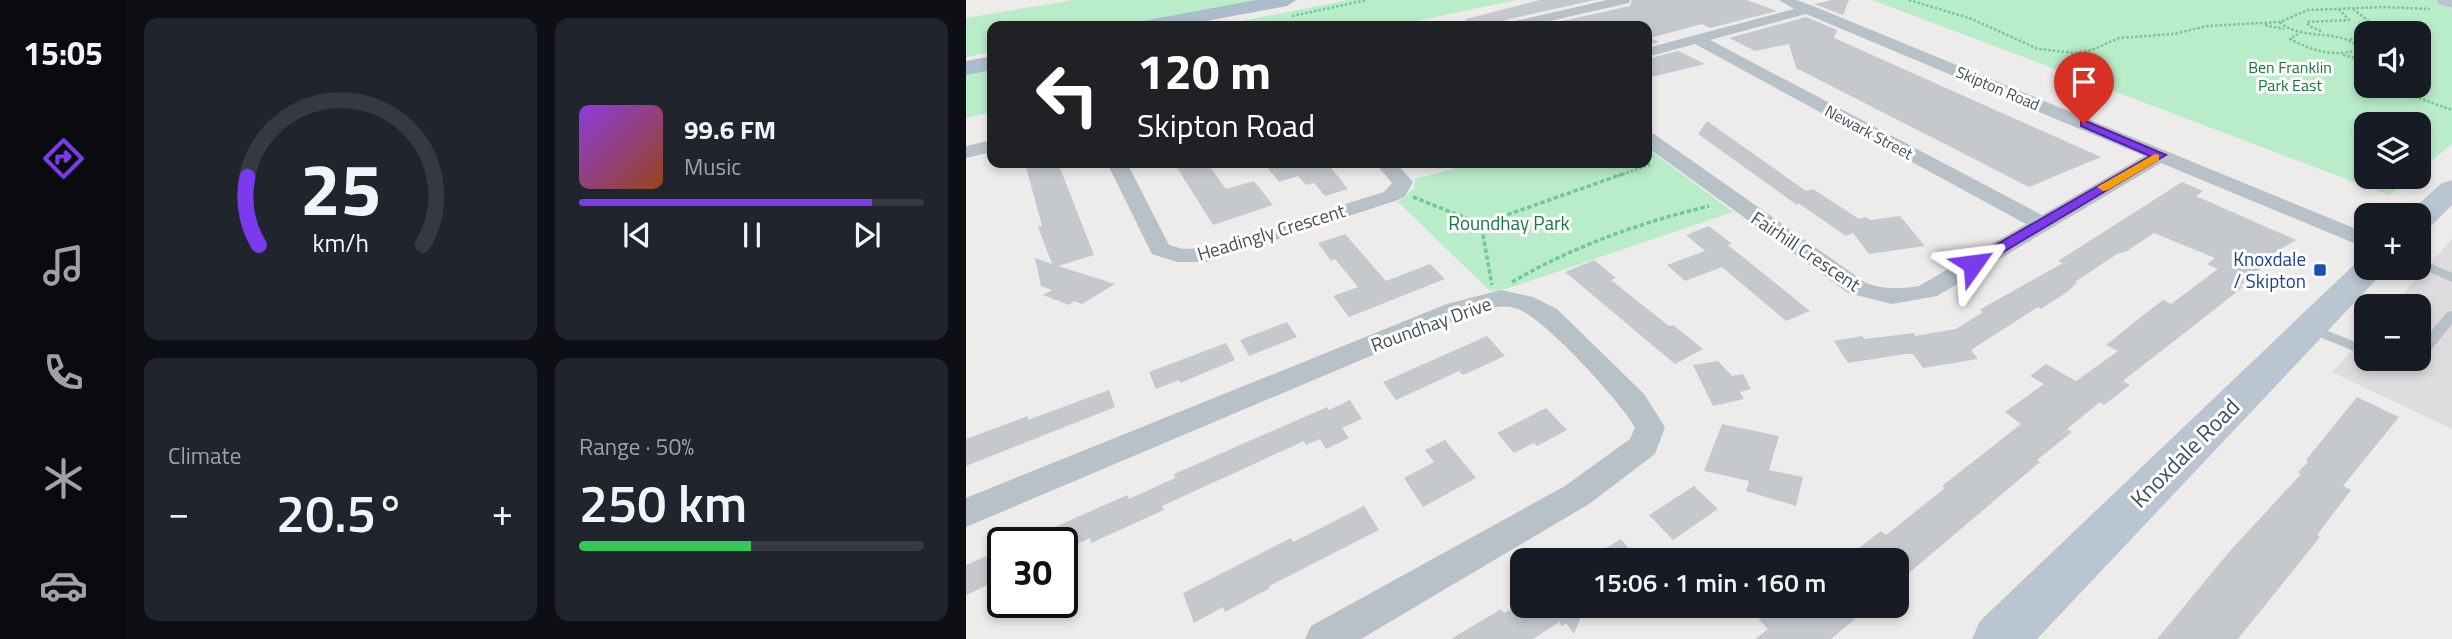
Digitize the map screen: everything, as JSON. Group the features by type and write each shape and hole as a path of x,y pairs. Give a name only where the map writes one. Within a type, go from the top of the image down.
{"main road":[{"path":"1186,21 1293,7"},
{"path":"1212,21 1293,7"},
{"path":"966,61 987,57"},
{"path":"966,68 987,64"}],"street":[{"path":"1533,21 1624,0"},
{"name":"Skipton Road","path":"1785,0 2354,236"},
{"path":"2438,4 2452,3"},
{"path":"1652,52 1808,9"},
{"name":"Newark Street","path":"1698,40 2040,223"},
{"name":"Fairhill Crescent","path":"1652,142 1857,288 1875,296 1899,298 1928,291 2160,155"},
{"path":"966,152 987,147"},
{"name":"Headingly Crescent","path":"1120,168 1160,248 1171,255 1185,257 1208,255 1391,196"},
{"path":"1390,168 1403,182 1398,192 1391,196"},
{"path":"2431,208 2452,188"},
{"name":"Knoxdale Road","path":"2000,639 2358,280"},
{"name":"Roundhay Drive","path":"966,513 1456,310 1494,299 1524,302 1548,315 1634,401 1650,427 1644,446 1577,495 1325,639"}],"lane":[{"path":"2431,268 2452,278"},
{"path":"2431,342 2452,315"},
{"path":"2310,328 2354,346"}],"path":[{"path":"1293,7 1367,0"},
{"path":"1910,0 1972,19 2023,44 2056,52 2092,50 2119,38 2174,34 2207,26 2280,22 2308,10 2438,4"},
{"path":"1930,0 1933,6"},
{"path":"2324,34 2309,26 2307,22 2349,20 2339,9"},
{"path":"2353,9 2369,21"},
{"path":"2280,22 2285,29"},
{"path":"2262,24 2298,34 2324,34 2354,40"},
{"path":"2298,34 2290,39 2306,47 2354,58"},
{"path":"2330,52 2360,50 2359,46 2342,38"},
{"path":"2418,98 2452,110"},
{"path":"1652,164 1673,157"},
{"path":"1391,196 1409,196 1481,224 1641,168"},
{"path":"1494,299 1502,288 1521,276 1606,237 1678,213 1732,200"},
{"path":"1481,224 1494,299"}],"shaded area":[{"path":"2452,239 2452,429 2332,372 2354,348 2354,371 2431,371 2431,294 2403,294 2415,280 2431,280 2431,262"}],"green space":[{"path":"1073,0 1274,0 1159,21 987,21 987,53 966,57 966,18"},
{"path":"1348,0 1516,0 1417,21 1242,21"},
{"name":"Ben Franklin Park East","path":"1872,0 2434,0 2452,9 2452,144 2431,161 2431,112 2354,112 2354,182"},
{"path":"987,70 987,113 966,118 966,74"},
{"name":"Roundhay Park","path":"1652,152 1733,212 1506,289 1490,291 1398,202 1414,189 1415,179 1456,168 1652,168"},
{"name":"Ben Franklin Park East","path":"2373,189 2397,189 2389,195"}],"building":[{"path":"1540,0 1595,0 1504,21 1466,19"},
{"path":"1632,0 1747,0 1777,11 1710,28 1702,24 1652,37 1652,21 1562,21 1630,6"},
{"path":"1849,0 1843,15 1814,4"},
{"path":"1806,17 1837,30 1834,38 2101,157 2029,187 1796,68 1789,44 1755,51 1729,38"},
{"path":"1678,51 1705,64 1652,77 1652,58"},
{"path":"1707,121 1806,191 1813,189 1859,219 1900,216 1925,246 1869,254 1853,233 1846,236 1798,203 1797,205 1698,134"},
{"path":"1026,168 1060,168 1094,255 1058,266 1115,284 1082,304 1074,301 1069,305 1043,295 1052,290 1041,286 1035,258 1052,264 1038,227 1042,226"},
{"path":"1177,168 1211,168 1226,189 1254,181 1273,205 1213,225"},
{"path":"1268,168 1331,168 1348,189 1325,196 1314,183 1306,185 1298,176 1279,182"},
{"path":"2182,182 2203,191 2196,196 2296,240 2260,261 2267,264 2240,286 2243,287 2123,381 2130,385 2104,405 2100,402 2067,429 2072,432 2037,460 2040,462 1909,573 1909,548 1859,548 1881,531 1886,535 1945,488 1942,486 2021,424 2005,412 2044,384 2030,376 2046,364 2076,381 2118,351 2106,345 2146,313 2163,300 2171,304 2218,269 2207,264 2215,258 2154,233 2075,282 2077,283 2067,292 2041,309 2038,307 1971,350 1978,359 1923,368 1913,354 1848,363 1834,341 1862,336 1864,339 1914,333 1915,336 1956,329 1983,312 1979,310 2063,263 2058,261"},
{"path":"1709,226 1732,244 1728,245 1810,311 1786,321 1722,267 1685,281 1667,265 1705,251 1686,235"},
{"path":"1345,234 1386,281 1430,264 1445,279 1349,317 1333,296 1358,287 1335,259 1331,261 1318,243"},
{"path":"1594,260 1616,278 1611,280 1703,349 1675,364 1565,272"},
{"path":"1287,322 1297,337 1249,356 1240,340"},
{"path":"1487,336 1505,356 1463,375 1459,371 1396,400 1383,382"},
{"path":"1226,343 1235,360 1180,383 1179,380 1156,389 1149,372"},
{"path":"1718,361 1732,376 1743,374 1751,389 1740,392 1744,399 1713,406 1693,365"},
{"path":"1109,390 1115,407 966,466 966,439 1028,416 1028,420"},
{"path":"2357,397 2399,417 2343,486 2351,490 2317,535 2320,537 2238,639 2157,639 2230,551 2301,474 2298,472 2308,462 2306,460"},
{"path":"1350,400 1362,419 1342,428 1349,438 1326,449 1320,439 1306,445 1304,441 1162,506 1164,510 1091,543 1090,538 1078,544 1078,527 1055,527 1127,495 1129,499 1175,478 1174,474 1327,407 1329,410"},
{"path":"1546,408 1567,430 1537,446 1534,443 1514,453 1497,433"},
{"path":"1722,424 1779,436 1769,470 1803,477 1796,506 1746,491 1749,481 1704,471"},
{"path":"1445,440 1476,478 1423,507 1404,478 1434,462 1425,450"},
{"path":"1694,486 1718,509 1673,540 1649,515"},
{"path":"1364,506 1379,530 1269,586 1270,588 1225,612 1223,607 1194,623 1183,593 1291,538 1293,542"},
{"path":"1621,539 1628,548 1606,548"},
{"path":"987,556 987,585 966,595 966,565"},
{"path":"1501,609 1504,613 1510,610 1510,618 1581,618 1574,634 1566,623 1562,626 1559,622 1533,639 1451,639"},
{"path":"1758,618 1856,618 1831,639 1755,639 1768,629"}],"slow traffic":[{"path":"2103,187 2155,158"}],"place":[{"name":"Knoxdale / Skipton","path":"2320,270"}],"route":[{"path":"1973,264 2160,155 2084,124"}]}
